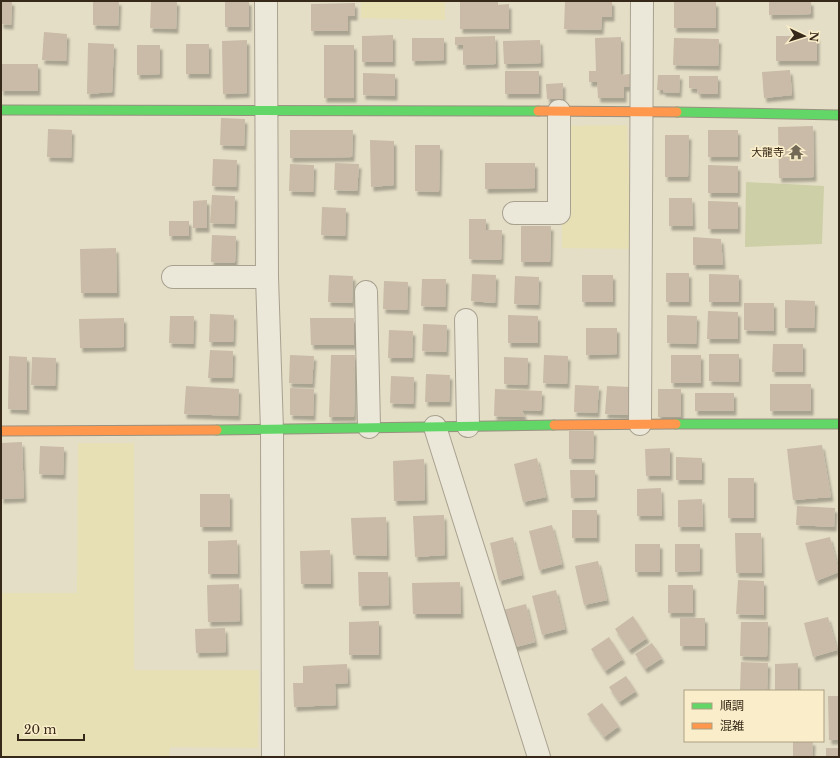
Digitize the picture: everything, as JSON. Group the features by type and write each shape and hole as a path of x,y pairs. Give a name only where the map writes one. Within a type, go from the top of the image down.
{"street":[{"path":"266,1 267,277 272,430 273,757"},
{"path":"640,424 642,1"},
{"path":"1,110 642,111 839,115"},
{"path":"514,213 559,213 559,111"},
{"path":"173,277 267,277"},
{"path":"366,292 368,427"},
{"path":"466,320 468,426"},
{"path":"1,430 272,430 368,427 640,424 839,426"},
{"path":"435,426 539,757"}],"shaded area":[{"path":"361,1 445,1 445,20 361,18"},
{"path":"627,125 632,249 562,248 562,126"},
{"path":"78,443 134,443 134,670 259,670 258,748 170,747 169,757 1,757 1,593 77,593"}],"green space":[{"path":"746,182 824,186 822,244 745,247"}],"building":[{"path":"1,1 12,1 11,25 1,24"},
{"path":"93,1 119,1 118,26 93,25"},
{"path":"151,1 177,1 176,29 150,28"},
{"path":"225,1 249,1 249,27 225,27"},
{"path":"460,1 498,1 498,5 509,4 509,29 460,29"},
{"path":"565,1 612,1 612,17 602,17 601,30 564,29"},
{"path":"769,1 811,1 811,14 769,15"},
{"path":"674,2 716,2 716,28 674,28"},
{"path":"355,3 355,16 348,16 348,31 311,31 311,4"},
{"path":"44,32 67,34 66,61 42,60"},
{"path":"393,35 393,62 362,62 362,36"},
{"path":"495,36 496,64 463,65 463,45 455,45 455,37"},
{"path":"776,36 817,36 817,61 776,61"},
{"path":"621,37 621,75 630,74 630,87 624,87 624,98 598,98 597,82 589,82 589,71 596,71 595,38"},
{"path":"412,38 444,38 444,60 412,61"},
{"path":"674,38 719,39 718,66 673,65"},
{"path":"247,40 247,93 223,94 222,41"},
{"path":"540,40 541,63 504,64 503,41"},
{"path":"88,43 114,44 112,92 87,94"},
{"path":"186,44 209,44 209,74 186,74"},
{"path":"137,45 160,45 160,74 137,75"},
{"path":"324,45 354,45 354,98 324,98"},
{"path":"1,64 38,64 38,91 1,91"},
{"path":"790,70 792,95 764,98 762,72"},
{"path":"505,71 539,71 539,94 505,94"},
{"path":"363,73 395,74 395,96 363,95"},
{"path":"658,75 680,75 679,93 657,90"},
{"path":"689,76 718,76 718,94 698,94 697,89 689,88"},
{"path":"563,83 563,99 547,99 546,84"},
{"path":"221,118 245,119 244,146 220,145"},
{"name":"大龍寺","path":"813,126 814,177 779,178 778,127"},
{"path":"48,129 72,130 71,158 47,157"},
{"path":"290,130 353,130 352,157 290,158"},
{"path":"708,130 738,130 738,157 708,157"},
{"path":"665,135 689,135 688,177 665,177"},
{"path":"370,140 394,141 394,185 371,187"},
{"path":"415,145 440,145 439,192 415,191"},
{"path":"213,159 237,160 236,187 212,186"},
{"path":"335,163 359,164 357,191 334,190"},
{"path":"485,163 535,163 535,188 485,189"},
{"path":"290,164 314,165 313,192 289,191"},
{"path":"708,165 738,166 738,193 708,193"},
{"path":"212,195 235,196 234,224 210,223"},
{"path":"669,198 692,198 693,226 669,226"},
{"path":"207,200 207,228 193,228 193,201"},
{"path":"708,201 738,202 738,229 708,229"},
{"path":"322,207 346,208 345,236 321,235"},
{"path":"469,219 486,219 486,230 502,230 501,260 469,259"},
{"path":"169,221 189,221 189,236 169,236"},
{"path":"521,226 551,226 550,262 521,262"},
{"path":"212,235 236,236 235,263 211,262"},
{"path":"693,237 721,239 723,265 693,265"},
{"path":"116,248 117,293 81,293 80,249"},
{"path":"666,273 689,273 689,302 666,302"},
{"path":"472,274 496,275 495,303 471,301"},
{"path":"709,274 739,275 739,302 709,302"},
{"path":"329,275 353,276 352,303 328,302"},
{"path":"582,275 613,275 613,302 582,302"},
{"path":"515,276 539,277 538,305 514,304"},
{"path":"422,279 446,279 445,307 421,306"},
{"path":"384,281 408,282 407,310 383,309"},
{"path":"785,300 815,301 814,328 785,328"},
{"path":"744,303 774,303 774,331 744,330"},
{"path":"708,311 738,312 738,339 707,339"},
{"path":"210,314 234,315 233,342 209,342"},
{"path":"508,315 538,316 538,343 508,343"},
{"path":"667,315 697,316 696,344 667,343"},
{"path":"170,316 194,316 193,344 169,343"},
{"path":"124,318 124,347 80,348 79,319"},
{"path":"310,318 354,318 354,345 311,345"},
{"path":"423,324 447,325 446,352 422,351"},
{"path":"586,328 617,328 617,354 586,355"},
{"path":"389,330 413,331 412,358 388,358"},
{"path":"773,344 803,344 803,372 772,372"},
{"path":"210,350 233,351 232,378 208,378"},
{"path":"709,354 739,354 739,382 709,381"},
{"path":"290,355 314,356 312,384 289,383"},
{"path":"331,355 355,355 354,417 329,417"},
{"path":"544,355 568,356 567,384 543,383"},
{"path":"671,355 701,355 701,383 671,383"},
{"path":"9,356 27,357 27,410 8,409"},
{"path":"32,357 56,358 55,386 31,385"},
{"path":"504,357 528,358 527,385 504,384"},
{"path":"426,374 450,375 449,402 425,402"},
{"path":"391,376 414,377 413,404 390,403"},
{"path":"770,384 811,384 811,411 770,411"},
{"path":"575,385 599,386 597,413 574,412"},
{"path":"186,386 239,389 238,416 184,414"},
{"path":"607,386 631,387 629,415 605,414"},
{"path":"290,388 314,389 313,416 290,415"},
{"path":"495,389 542,391 541,411 522,410 525,417 494,416"},
{"path":"658,389 681,389 681,417 658,417"},
{"path":"695,393 734,393 734,411 695,411"},
{"path":"569,431 594,431 593,459 569,459"},
{"path":"22,442 24,498 1,499 1,443"},
{"path":"822,445 831,497 793,500 787,449"},
{"path":"40,446 64,447 63,475 39,474"},
{"path":"670,448 670,476 646,476 645,449"},
{"path":"676,457 702,458 702,480 676,480"},
{"path":"537,458 546,497 523,502 514,464"},
{"path":"424,459 425,500 394,501 393,461"},
{"path":"570,470 595,470 595,497 571,498"},
{"path":"728,478 754,478 754,518 728,518"},
{"path":"661,488 662,516 637,516 637,489"},
{"path":"200,494 230,494 230,527 200,527"},
{"path":"702,499 703,527 678,527 678,500"},
{"path":"797,506 835,508 834,527 796,525"},
{"path":"572,510 597,510 597,538 572,538"},
{"path":"444,515 445,555 415,557 413,516"},
{"path":"386,517 387,556 353,555 351,518"},
{"path":"552,525 562,564 539,570 529,531"},
{"path":"735,533 761,533 762,573 736,573"},
{"path":"513,537 522,575 499,581 490,543"},
{"path":"830,537 839,572 816,581 805,543"},
{"path":"237,540 238,574 208,574 208,541"},
{"path":"635,544 660,544 660,572 635,572"},
{"path":"675,544 700,544 700,571 675,572"},
{"path":"330,550 331,584 301,584 300,551"},
{"path":"598,561 607,600 584,605 575,566"},
{"path":"358,572 388,572 389,605 359,606"},
{"path":"738,580 764,581 764,615 736,614"},
{"path":"460,582 461,614 413,614 412,583"},
{"path":"239,584 240,621 208,622 207,585"},
{"path":"668,585 693,585 693,613 668,613"},
{"path":"556,590 565,629 542,635 532,596"},
{"path":"526,604 535,642 512,648 503,610"},
{"path":"633,616 647,638 629,650 615,629"},
{"path":"828,617 837,650 813,657 804,623"},
{"path":"680,618 705,618 705,646 680,646"},
{"path":"379,621 379,655 349,655 349,622"},
{"path":"741,622 768,622 767,657 740,656"},
{"path":"225,628 226,652 196,653 195,629"},
{"path":"609,637 623,659 605,671 591,649"},
{"path":"652,643 662,658 645,669 635,654"},
{"path":"741,662 768,663 767,690 740,690"},
{"path":"798,663 798,690 775,690 775,664"},
{"path":"347,664 348,683 335,684 336,705 294,707 293,683 303,683 303,666"},
{"path":"626,676 636,691 619,702 609,687"},
{"path":"828,696 839,696 839,740 829,740"},
{"path":"602,703 619,726 604,737 587,714"},
{"path":"793,742 813,742 812,757 793,757"},
{"path":"826,748 839,748 839,757 826,757"}],"traffic: fast":[{"path":"1,110 538,111"},
{"path":"677,112 839,115"},
{"path":"676,424 839,424"},
{"path":"217,430 554,425"}],"traffic: slow":[{"path":"538,111 677,112"},
{"path":"554,425 676,424"},
{"path":"1,431 217,430"}],"place":[{"name":"大龍寺","path":"796,152"}]}
